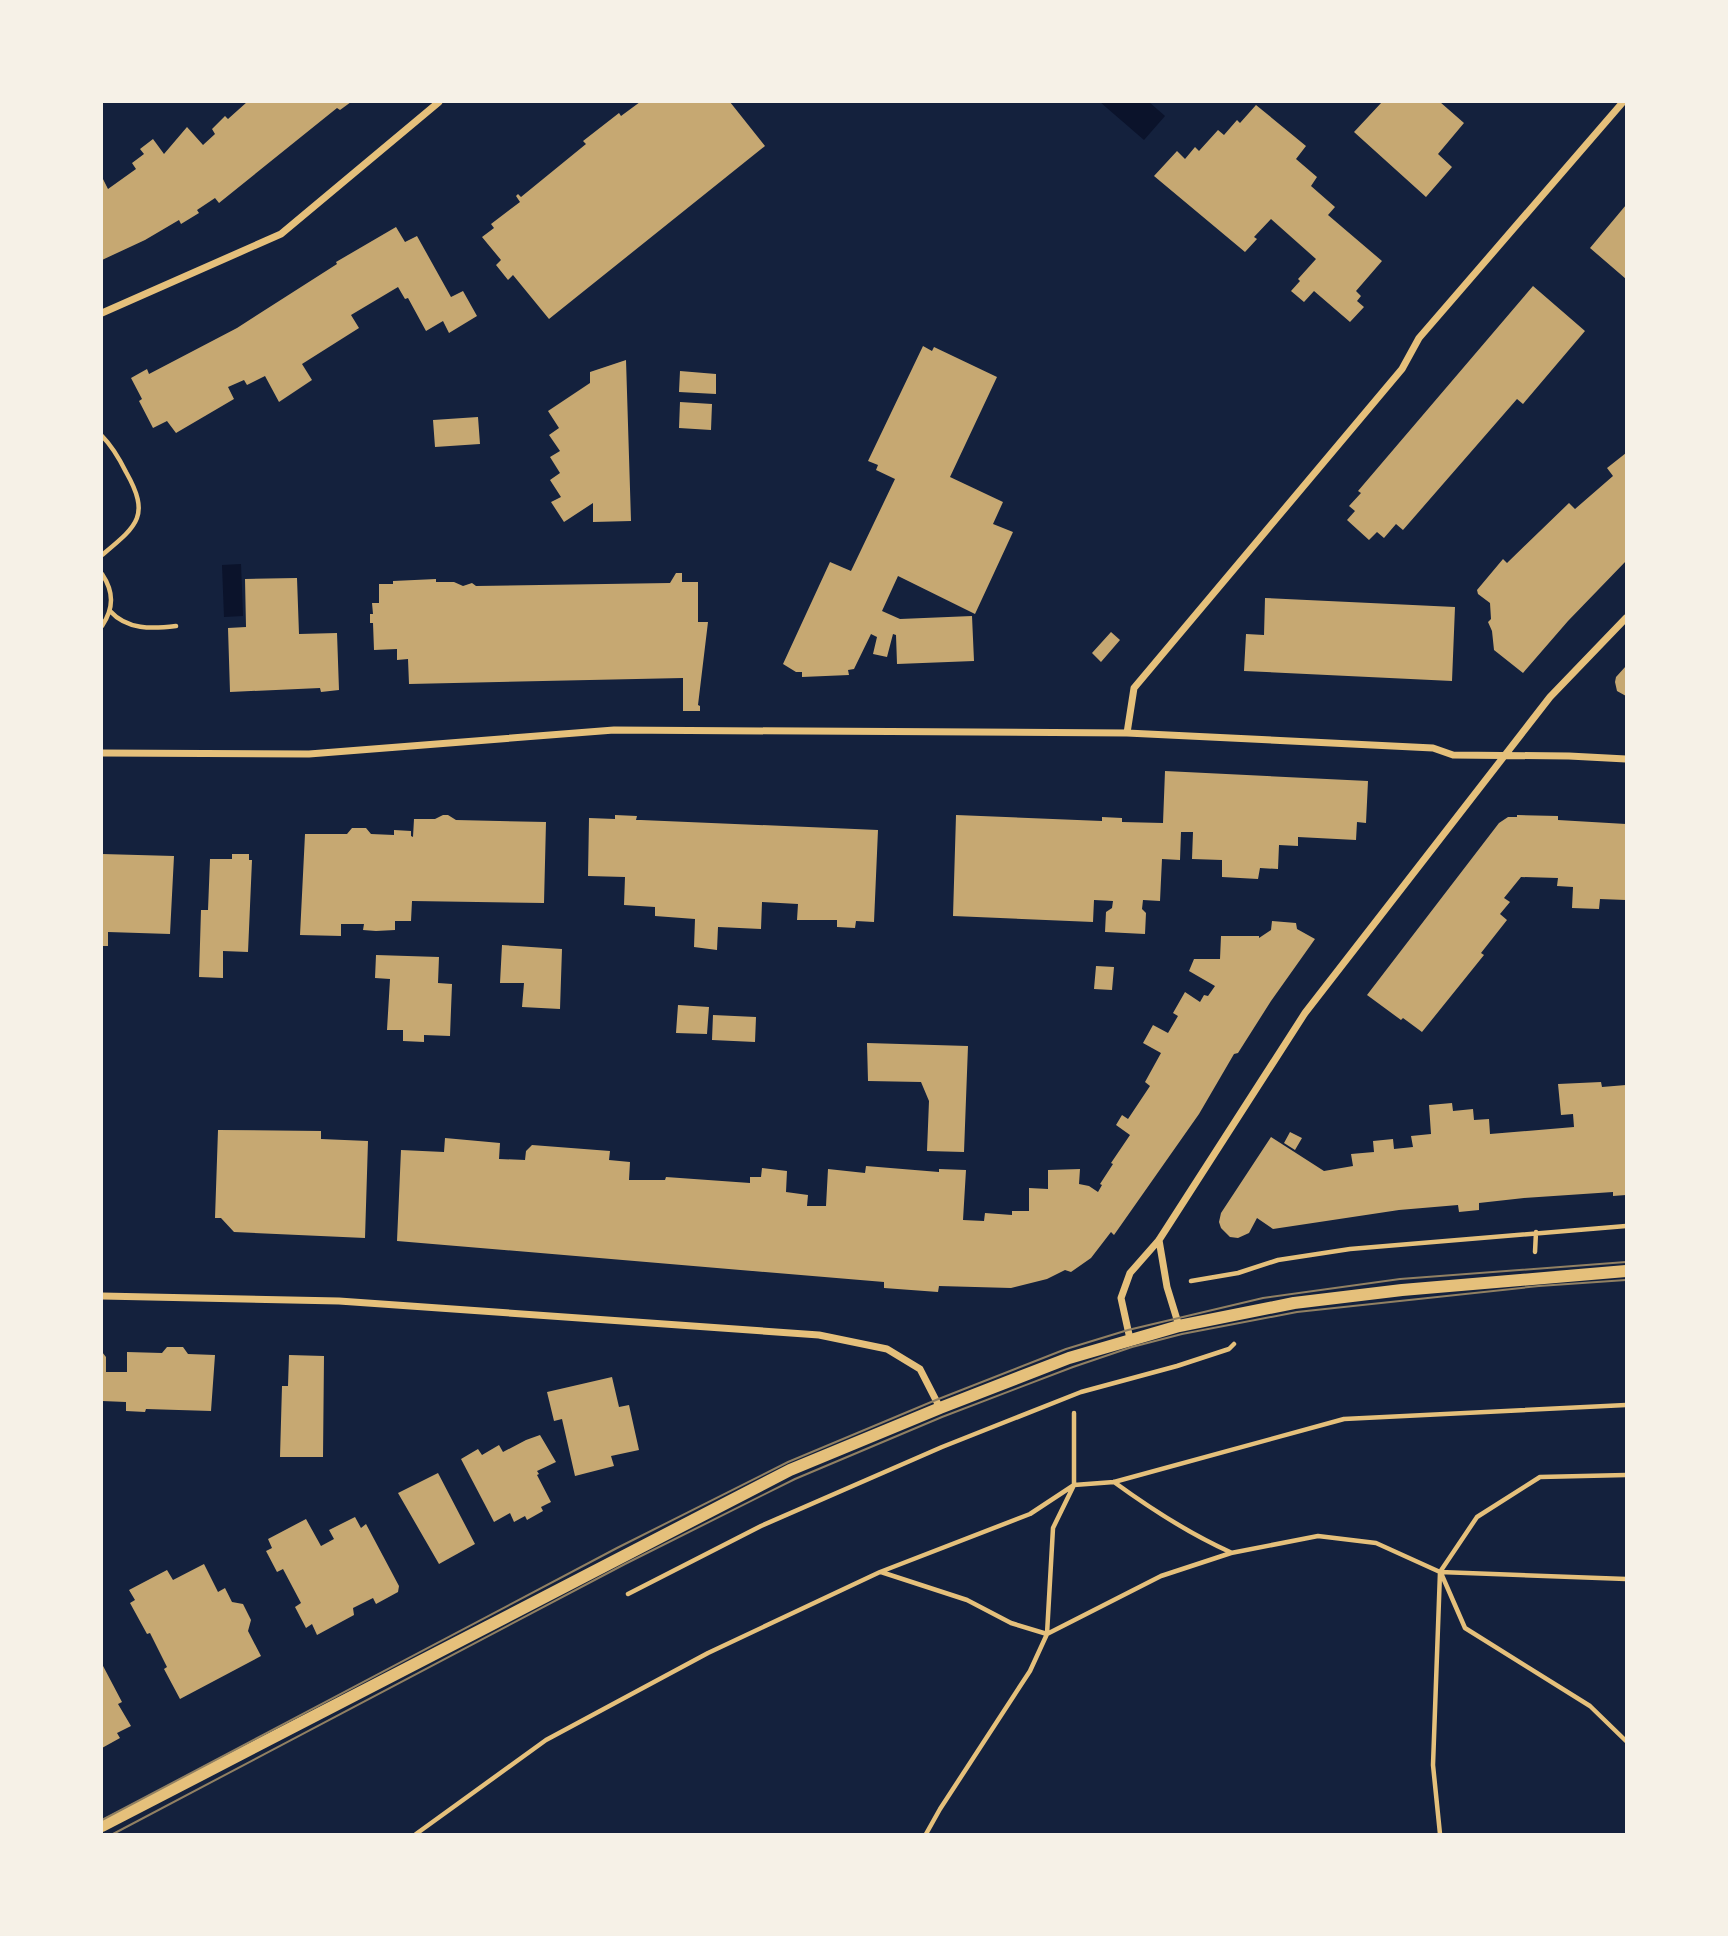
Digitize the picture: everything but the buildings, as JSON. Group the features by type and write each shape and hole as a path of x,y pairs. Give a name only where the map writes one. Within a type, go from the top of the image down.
{"street":[{"path":"102,313 281,234 439,102"},
{"path":"1126,733 1133,688 1402,369 1419,338 1623,102"},
{"path":"1130,1339 1121,1298 1130,1273 1159,1240 1305,1013 1550,697 1626,618"},
{"path":"102,753 309,754 614,730 1126,733 1433,748 1453,755 1626,759"},
{"path":"1159,1240 1167,1287 1179,1326"},
{"path":"102,1826 790,1470 1069,1358 1179,1326 1294,1303 1355,1295 1626,1271"},
{"path":"102,1296 339,1301 819,1335 887,1349 920,1369 940,1408"}],"path":[{"path":"102,436 139,495 140,508 130,530 102,555"},
{"path":"102,574 112,598 110,611 102,626"},
{"path":"110,611 121,621 137,626 176,626"},
{"path":"1191,1281 1238,1273 1278,1260 1350,1249 1536,1231 1626,1226"},
{"path":"1535,1257 1536,1231"},
{"path":"628,1594 761,1526 942,1447 1081,1392 1229,1349 1237,1341"},
{"path":"415,1835 546,1740 708,1653 880,1572 1030,1514 1074,1485 1114,1482 1345,1419 1626,1405"},
{"path":"926,1835 940,1809 1030,1671 1047,1634 1053,1528 1074,1485 1074,1413"},
{"path":"1440,1835 1433,1765 1440,1572 1477,1517 1540,1477 1626,1475"},
{"path":"1114,1482 1164,1518 1231,1553"},
{"path":"880,1572 967,1600 1011,1622 1047,1634 1161,1576 1231,1553 1318,1536 1376,1543 1440,1572 1626,1579"},
{"path":"1440,1572 1465,1628 1590,1706 1626,1741"}],"water":[{"path":"1100,102 1149,102 1165,116 1144,140"},
{"path":"241,564 243,616 224,617 222,565"}],"tram line":[{"path":"102,1820 617,1548 788,1462 1066,1349 1128,1330 1263,1298 1400,1279 1626,1262"},
{"path":"113,1834 625,1564 795,1479 942,1417 1073,1367 1182,1334 1297,1312 1539,1286 1626,1280"}]}
